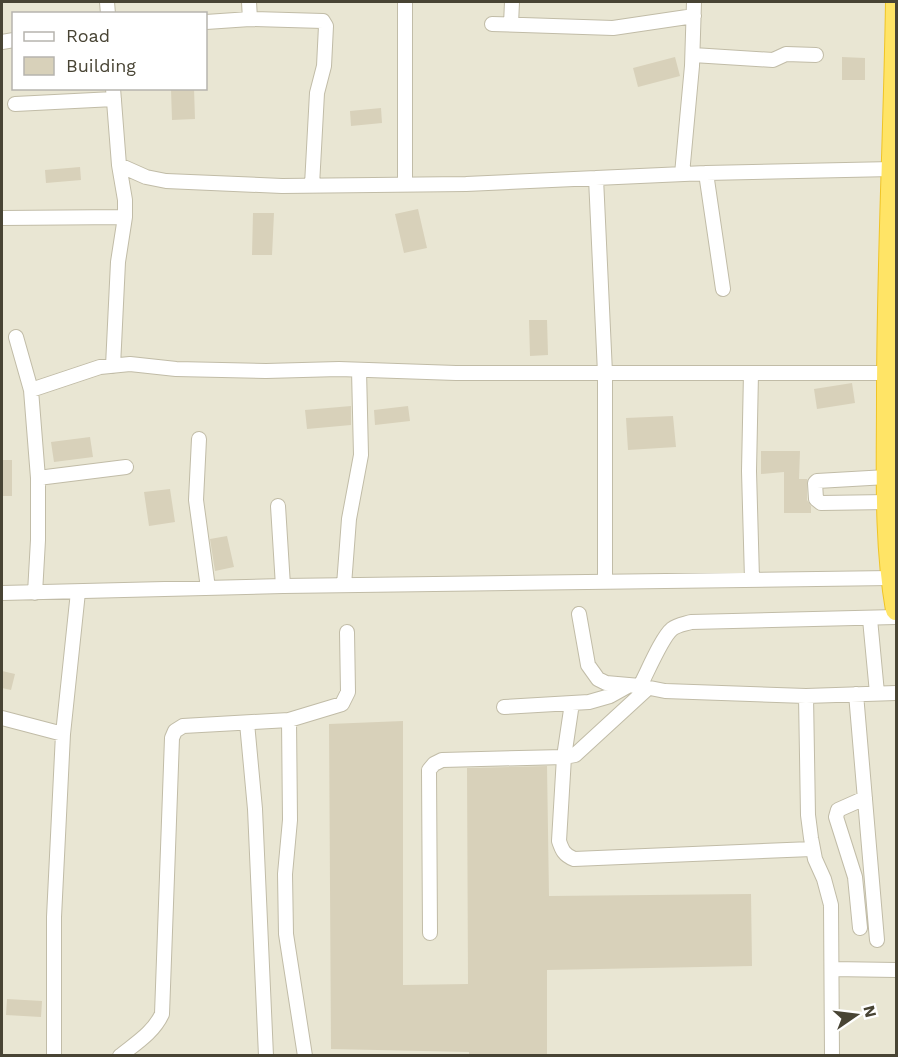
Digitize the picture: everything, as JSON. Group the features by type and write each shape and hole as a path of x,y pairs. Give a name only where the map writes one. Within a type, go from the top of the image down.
{"highway":[{"path":"896,2 889,254 897,452"},
{"path":"897,234 889,254 892,270 897,280"},
{"path":"893,360 887,477 891,578 897,610"}],"street":[{"path":"249,2 250,19"},
{"path":"405,2 405,184"},
{"path":"510,24 512,2"},
{"path":"682,174 693,55 694,2"},
{"path":"492,24 613,28 694,16"},
{"path":"207,22 250,19 323,21 326,26 324,66 317,93 312,185"},
{"path":"693,55 773,60 786,54 816,55"},
{"path":"15,104 113,94 125,217 118,262 112,366"},
{"path":"119,165 146,177 166,182 282,186 466,184 706,173 893,169"},
{"path":"706,173 723,289"},
{"path":"596,178 605,373 605,582"},
{"path":"2,218 125,217"},
{"path":"16,337 31,390 38,478 35,592"},
{"path":"31,390 100,367 130,364 176,369 456,373 751,373 893,360"},
{"path":"344,585 349,519 361,455 359,370"},
{"path":"751,373 749,471 752,579"},
{"path":"200,439 196,506 208,588"},
{"path":"38,478 126,466"},
{"path":"887,477 817,481 815,483 816,500 821,503 888,502"},
{"path":"278,506 283,586"},
{"path":"2,593 283,586 891,578"},
{"path":"54,1056 54,918 63,734 78,592"},
{"path":"579,614 585,657 592,673 606,683 665,691 806,696 897,693"},
{"path":"430,933 429,770 434,764 442,760 576,755 612,720 639,686 671,630 691,622 897,617"},
{"path":"870,619 877,693"},
{"path":"120,1056 148,1034 162,1014 172,738 175,731 183,726 289,720 342,704 348,692 347,632"},
{"path":"504,707 600,700 639,686"},
{"path":"856,694 877,940"},
{"path":"806,696 808,815 812,849 831,905 832,1056"},
{"path":"572,703 564,757 560,840 562,851 567,856 574,859 812,849"},
{"path":"2,718 63,734"},
{"path":"289,720 290,820 285,874 286,934 305,1056"},
{"path":"247,723 255,809 266,1056"},
{"path":"860,928 855,878 836,817 837,810 865,798"},
{"path":"832,969 897,970"}],"shaded area":[{"path":"2,2 896,2 896,1055 2,1055"}],"building":[{"path":"675,57 680,76 638,87 633,68"},
{"path":"842,57 865,58 865,80 842,80"},
{"path":"171,90 194,90 195,119 172,120"},
{"path":"381,108 382,123 351,126 350,111"},
{"path":"80,167 81,180 46,183 45,170"},
{"path":"418,209 427,248 404,253 395,214"},
{"path":"253,213 274,213 272,255 252,255"},
{"path":"529,320 547,320 548,355 530,356"},
{"path":"852,383 855,403 817,409 814,389"},
{"path":"351,406 351,425 307,429 305,410"},
{"path":"408,406 410,421 375,425 374,410"},
{"path":"673,416 676,447 628,450 626,418"},
{"path":"90,437 93,457 54,462 51,442"},
{"path":"761,451 800,451 799,479 807,479 807,500 811,506 811,513 784,513 784,472 761,474"},
{"path":"2,460 12,460 12,496 2,496"},
{"path":"170,489 175,522 149,526 144,492"},
{"path":"227,536 234,567 215,571 210,539"},
{"path":"2,671 15,674 11,690 2,688"},
{"path":"403,721 403,985 468,984 467,768 547,766 549,896 751,894 752,966 547,970 547,1056 469,1056 469,1052 331,1049 329,724"},
{"path":"7,999 42,1001 41,1017 6,1015"}]}
